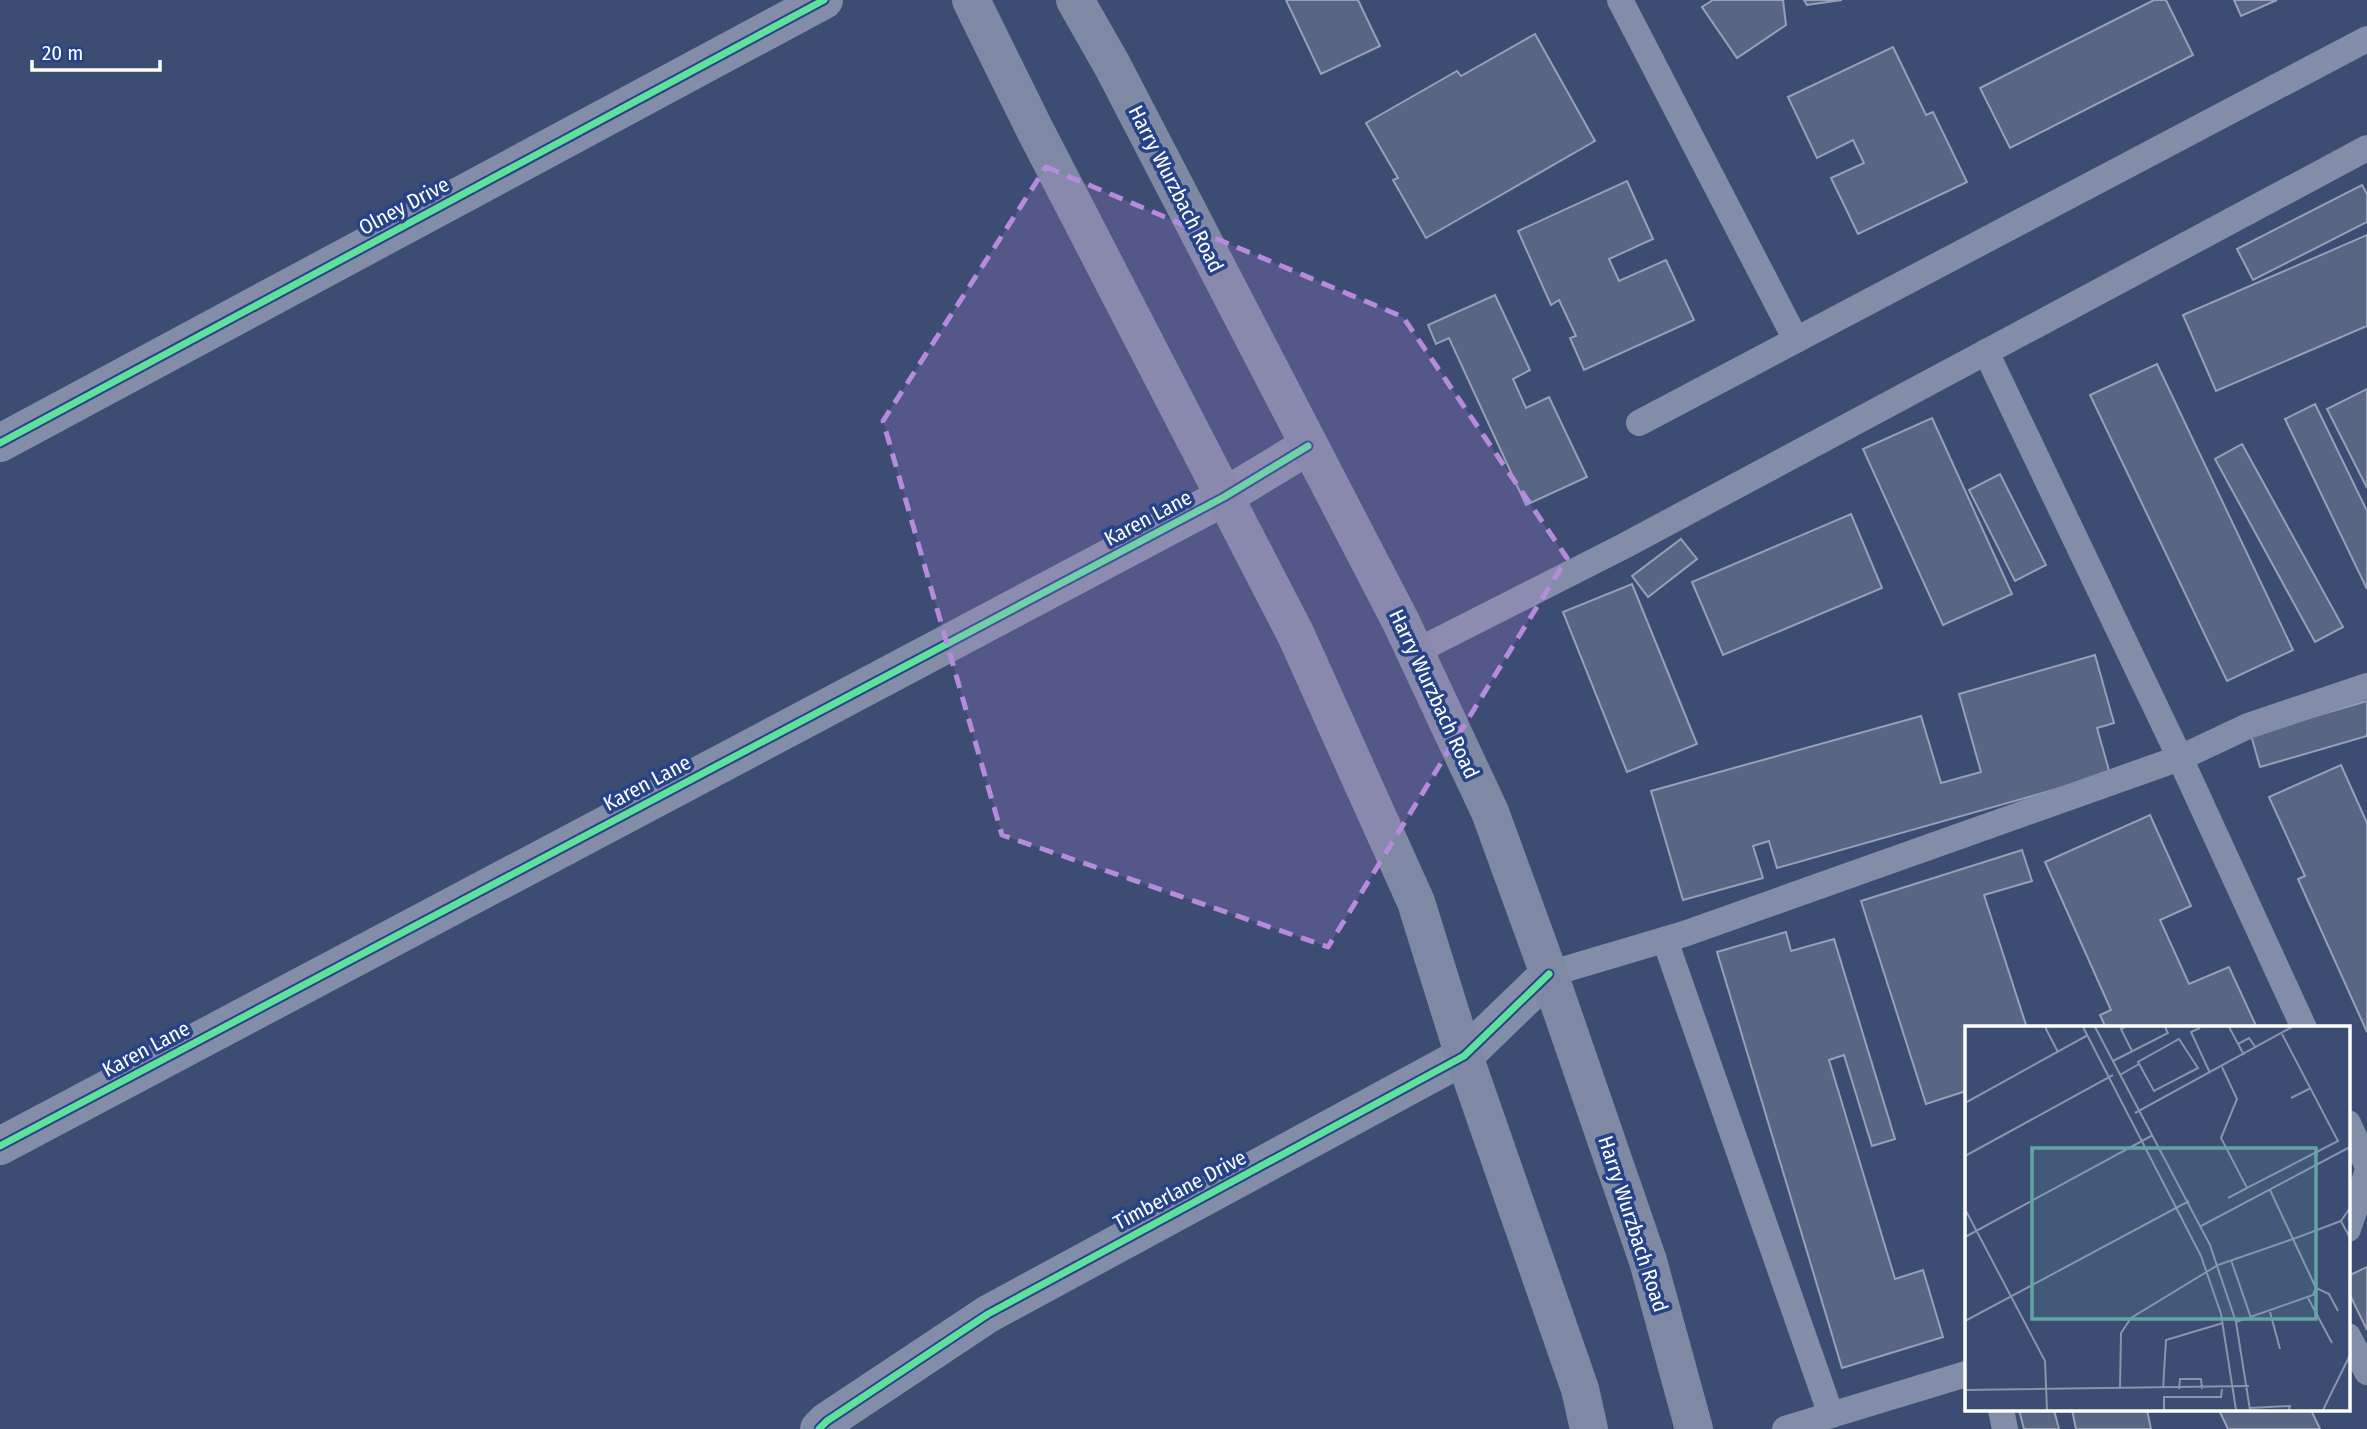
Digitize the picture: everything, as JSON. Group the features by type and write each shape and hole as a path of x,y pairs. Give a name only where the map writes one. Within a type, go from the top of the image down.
{"main road":[{"path":"971,0 1040,141 1296,635 1416,902 1464,1056 1580,1389 1589,1429"},
{"name":"Harry Wurzbach Road","path":"1075,0 1112,65 1415,652 1490,812 1648,1261 1695,1429"}],"street":[{"name":"Olney Drive","path":"0,443 824,0"},
{"name":"Karen Lane","path":"0,1146 1224,497 1308,446"},
{"name":"Timberlane Drive","path":"820,1429 827,1421 988,1314 1464,1056 1549,974"}],"lane":[{"path":"1620,0 1796,340"},
{"path":"1639,423 2367,39"},
{"path":"1415,652 1624,546 2367,148"},
{"path":"1986,352 2180,758 2303,1026"},
{"path":"1549,974 1674,937 2180,758 2248,726 2367,685"},
{"path":"1674,937 1831,1415"},
{"path":"2350,1127 2367,1165"},
{"path":"2350,1223 2367,1173"},
{"path":"2350,1340 2367,1372"},
{"path":"1785,1429 1965,1374"}],"highlighted area":[{"path":"1046,167 1403,317 1567,558 1328,947 1002,835 883,421"}],"building":[{"path":"1286,0 1358,0 1380,46 1321,74"},
{"path":"1713,0 1783,0 1786,25 1737,58 1702,7"},
{"path":"1804,0 1842,0 1807,5"},
{"path":"2154,0 2166,0 2193,55 2010,148 1980,88"},
{"path":"2234,0 2277,0 2241,16"},
{"path":"1535,34 1595,141 1426,238 1393,180 1398,178 1366,123 1457,71 1461,76"},
{"path":"1893,47 1926,115 1933,112 1967,182 1858,234 1831,178 1864,163 1853,140 1817,158 1788,97"},
{"path":"1627,181 1653,239 1609,259 1619,281 1666,260 1694,320 1584,370 1570,338 1576,336 1559,300 1551,305 1518,231"},
{"path":"2362,185 2367,194 2367,222 2253,280 2237,249"},
{"path":"2367,235 2367,326 2216,391 2183,315"},
{"path":"1495,295 1530,370 1513,379 1526,408 1549,397 1587,477 1526,505 1449,338 1436,344 1428,325"},
{"path":"2157,364 2293,650 2227,681 2090,395"},
{"path":"2367,389 2367,488 2327,409"},
{"path":"2315,404 2367,511 2367,589 2285,419"},
{"path":"1932,418 2012,594 1943,625 1863,449"},
{"path":"2242,444 2343,627 2315,642 2215,459"},
{"path":"2000,474 2046,565 2015,581 1969,490"},
{"path":"1851,514 1882,588 1723,655 1692,582"},
{"path":"1681,539 1697,559 1648,597 1632,576"},
{"path":"1632,584 1697,744 1627,772 1563,612"},
{"path":"2095,655 2114,723 2097,728 2110,774 1777,868 1769,841 1753,846 1763,878 1683,900 1651,791 1921,716 1941,783 1981,772 1959,694"},
{"path":"2367,701 2367,736 2260,767 2251,735"},
{"path":"2341,765 2367,823 2367,1032 2298,879 2305,876 2269,797"},
{"path":"2150,815 2191,906 2160,920 2189,984 2229,967 2256,1026 2105,1026 2100,1015 2111,1010 2045,862"},
{"path":"2022,850 2032,881 1984,895 2026,1026 1965,1026 1965,1091 1926,1104 1861,901"},
{"path":"1786,932 1791,951 1834,939 1895,1139 1872,1146 1844,1055 1829,1060 1895,1279 1923,1270 1943,1337 1842,1368 1717,952"},
{"path":"2367,1267 2367,1330 2350,1295 2350,1275"},
{"path":"2020,1412 2055,1412 2059,1429 2024,1429"},
{"path":"2072,1412 2147,1412 2151,1429 2076,1429"},
{"path":"2220,1412 2312,1412 2320,1429 2228,1429"}],"cycle path":[{"path":"0,443 824,0"},
{"path":"0,1146 1224,497 1308,446"},
{"path":"819,1429 827,1421 988,1314 1464,1056 1549,974"}]}
